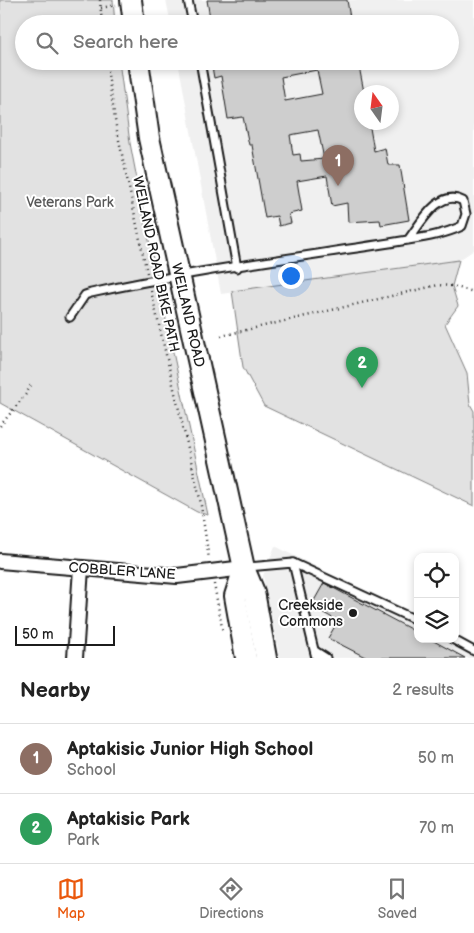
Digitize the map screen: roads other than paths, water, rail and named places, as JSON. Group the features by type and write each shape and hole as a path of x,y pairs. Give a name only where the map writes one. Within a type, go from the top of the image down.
{"main road":[{"path":"131,0 133,15"},
{"name":"WEILAND ROAD","path":"139,70 149,138 244,568 254,592 266,658"},
{"path":"244,568 235,596 246,658"}],"street":[{"name":"COBBLER LANE","path":"0,560 177,576 244,568"},
{"path":"74,658 82,568"}],"lane":[{"path":"188,0 191,15"},
{"path":"202,70 237,268"},
{"path":"70,317 85,295 149,280 237,268 408,240 451,232 462,226 466,214 463,201 455,196 446,198 433,207 408,240"},
{"path":"244,568 293,564 414,619"},
{"path":"293,564 315,654 326,658"},
{"path":"459,643 474,651"}],"place":[{"name":"Aptakisic Junior High School","path":"338,186"},
{"name":"Aptakisic Park","path":"362,388"},
{"name":"Creekside Commons","path":"353,613"}],"park label":[{"name":"Veterans Park","path":"70,202"}]}
